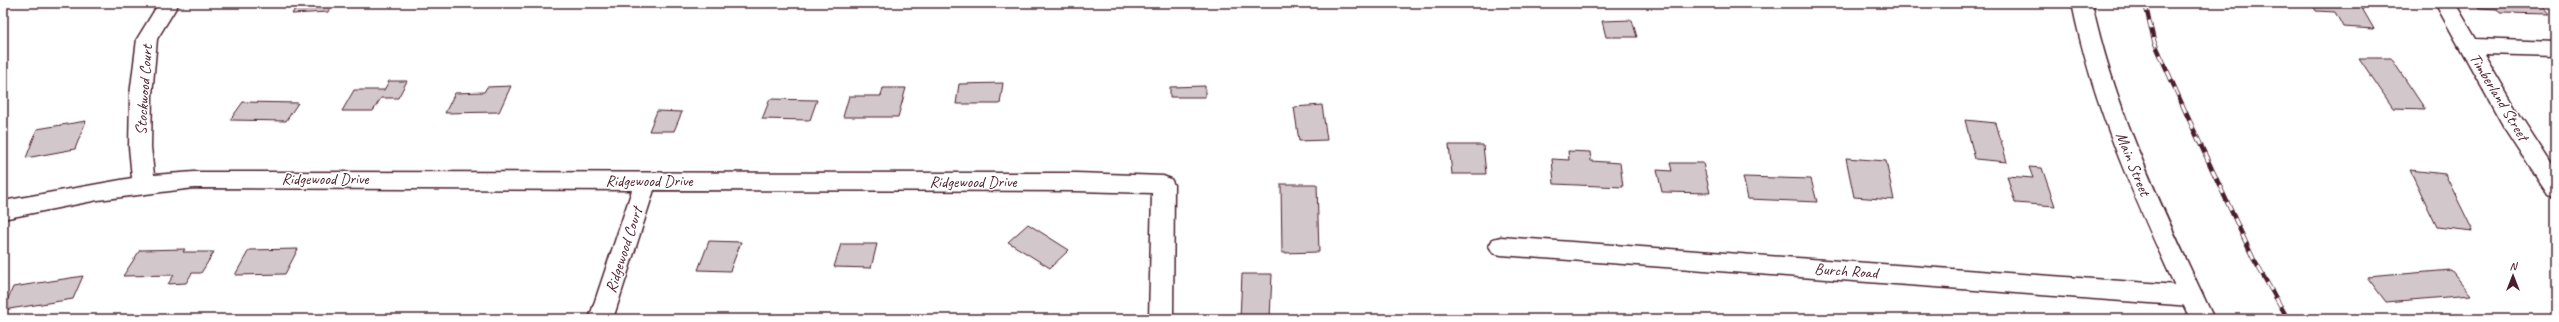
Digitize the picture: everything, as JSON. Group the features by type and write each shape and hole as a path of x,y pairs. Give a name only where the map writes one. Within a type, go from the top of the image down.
{"street":[{"name":"Stockwood Court","path":"144,183 140,147 141,95 147,39 169,3"},
{"name":"Main Street","path":"2082,3 2098,67 2130,161 2202,319"},
{"name":"Timberland Street","path":"2445,3 2513,123 2556,189"},
{"path":"2468,46 2556,49"},
{"name":"Ridgewood Drive","path":"3,210 108,188 144,183 316,179 1068,182 1164,185 1161,319"},
{"name":"Ridgewood Court","path":"601,319 646,181"},
{"name":"Burch Road","path":"1500,246 2192,296"}],"building":[{"path":"298,3 332,3 328,12 292,14"},
{"path":"2312,3 2359,3 2374,29 2343,27 2335,12 2316,11"},
{"path":"2475,3 2541,3 2550,14 2500,13 2497,9 2479,8"},
{"path":"1632,20 1637,37 1606,37 1602,21"},
{"path":"2359,58 2391,58 2425,109 2393,108"},
{"path":"389,81 407,81 398,98 381,98 373,111 342,111 354,90 384,90"},
{"path":"1003,83 1000,104 956,104 959,84"},
{"path":"511,86 499,112 445,113 455,93 484,92 487,87"},
{"path":"1205,86 1205,97 1170,97 1170,87"},
{"path":"883,88 906,88 898,117 843,117 849,96 881,96"},
{"path":"770,99 817,100 810,120 762,119"},
{"path":"243,102 298,103 286,121 230,120"},
{"path":"1322,105 1327,140 1299,141 1294,107"},
{"path":"657,111 682,112 674,131 649,131"},
{"path":"1965,120 1996,123 2007,162 1975,159"},
{"path":"86,121 75,149 26,158 37,129"},
{"path":"1449,145 1483,145 1486,174 1452,174"},
{"path":"1568,151 1590,152 1591,161 1620,163 1623,187 1554,184 1552,159 1569,160"},
{"path":"1846,158 1886,161 1894,200 1854,197"},
{"path":"1670,163 1703,163 1710,193 1662,192 1657,170 1672,171"},
{"path":"2029,167 2042,168 2055,206 2015,203 2007,176 2033,178"},
{"path":"2410,170 2445,174 2473,231 2437,227"},
{"path":"1743,177 1811,179 1817,202 1748,199"},
{"path":"1281,184 1317,184 1319,252 1282,253"},
{"path":"1028,224 1069,250 1050,268 1008,242"},
{"path":"709,241 741,242 730,271 698,270"},
{"path":"841,244 877,244 871,268 834,267"},
{"path":"185,249 183,252 214,252 201,273 192,273 186,283 168,284 174,275 123,276 140,250"},
{"path":"298,249 285,274 235,275 249,250"},
{"path":"2451,270 2471,295 2386,302 2367,277"},
{"path":"1242,274 1272,274 1270,319 1240,319"},
{"path":"83,276 73,299 3,310 13,287"}],"railway":[{"path":"2145,3 2154,41 2186,113 2253,258 2288,319"}]}
